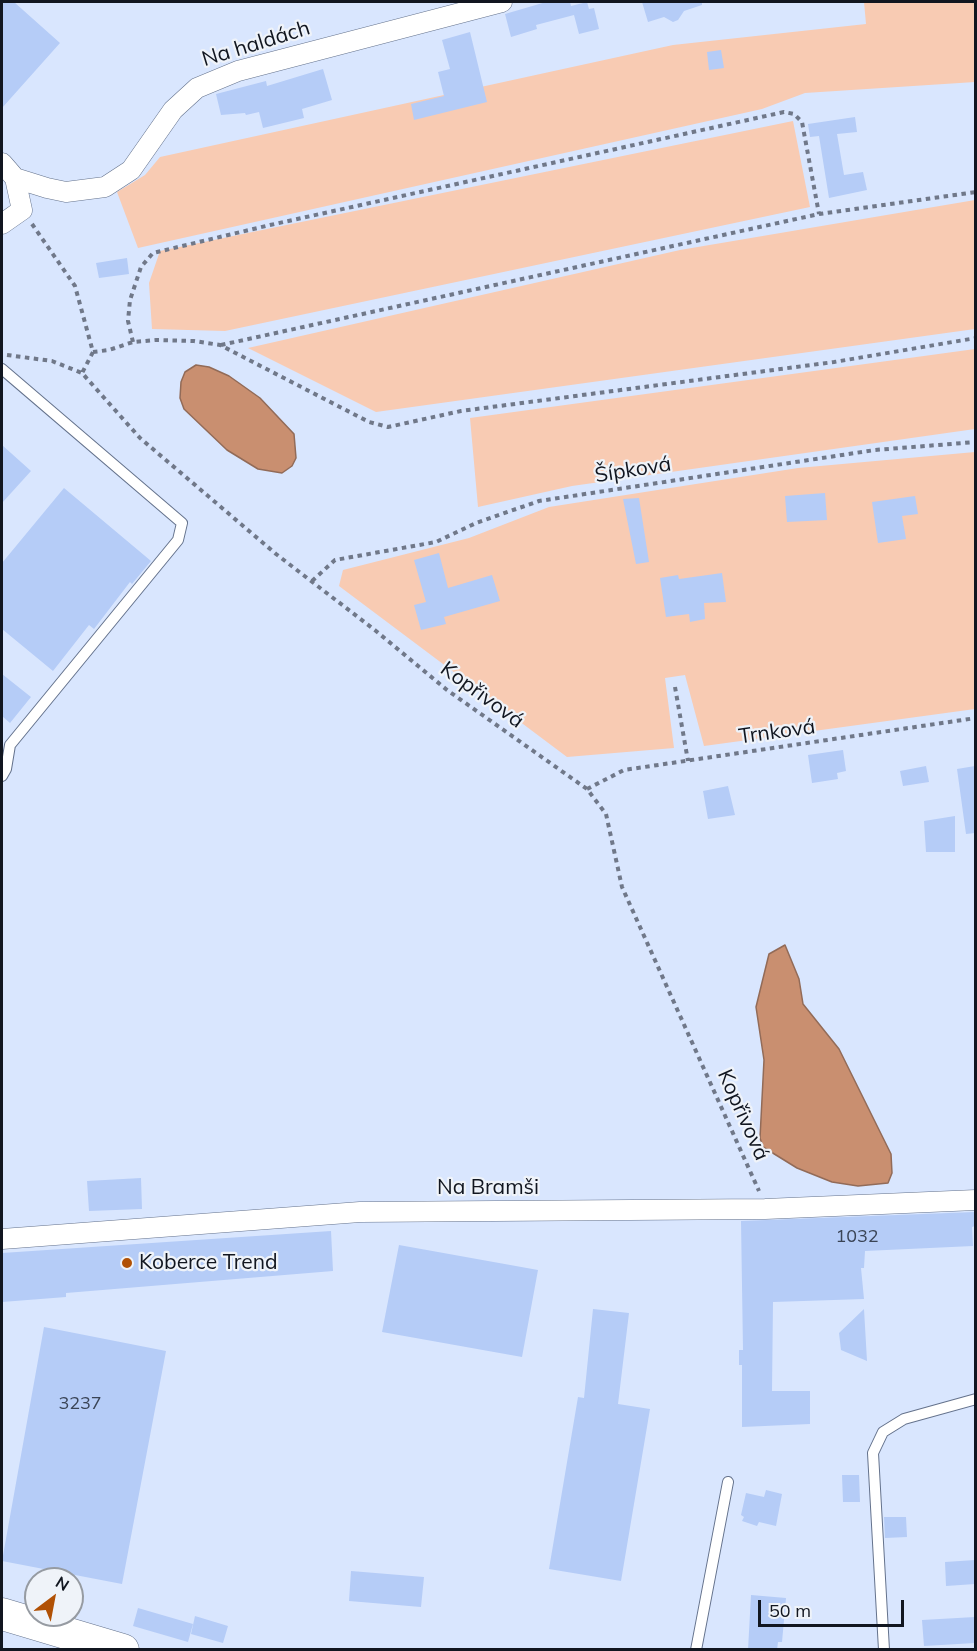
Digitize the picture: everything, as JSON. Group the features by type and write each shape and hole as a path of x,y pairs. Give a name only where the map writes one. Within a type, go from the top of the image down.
{"main road":[{"path":"2,1614 123,1650"}],"street":[{"name":"Na haldách","path":"15,178 66,192 105,187 131,170 173,110 197,88 238,71 502,2"},
{"path":"2,163 15,178 22,210 2,224"},
{"name":"Na Bramši","path":"2,1239 360,1212 765,1209 975,1200"}],"lane":[{"path":"2,369 182,523 178,540 10,745 6,769 2,776"},
{"path":"884,1650 873,1453 883,1432 904,1419 975,1399"},
{"path":"696,1650 728,1482"}],"path":[{"path":"133,342 128,321 130,300 141,267 153,253 270,225 784,112 794,114 802,122 819,214"},
{"path":"220,345 819,214 975,192"},
{"path":"22,210 75,286 93,352 82,373"},
{"path":"93,352 109,350 133,342 194,341 220,345 369,422 388,427 461,411 834,362 975,338"},
{"name":"Kopřivová","path":"2,355 20,355 52,361 82,373 140,438 250,533 447,690 587,789 606,814 622,887 754,1177 765,1209"},
{"name":"Šípková","path":"312,581 335,560 436,542 476,523 539,501 875,450 975,442"},
{"path":"675,687 688,761"},
{"name":"Trnková","path":"587,789 624,770 975,718"}],"shaded area":[{"path":"864,2 975,2 975,82 805,93 762,109 138,248 117,192 145,175 160,157 673,45 866,24"},
{"path":"793,121 810,207 225,331 152,329 149,283 160,251"},
{"path":"975,200 975,329 376,412 248,348 680,250"},
{"path":"975,349 975,429 572,486 478,507 470,418"},
{"path":"196,365 209,367 229,376 260,398 294,434 296,458 292,466 282,473 258,469 227,450 184,409 180,398 181,382 185,372"},
{"path":"975,452 975,709 704,746 685,675 665,678 674,748 567,757 339,586 343,570 469,538 549,507 798,468"},
{"path":"785,945 799,979 803,1004 839,1049 891,1154 892,1173 888,1183 858,1186 832,1182 797,1168 763,1147 760,1138 764,1060 756,1007 769,954"}],"building":[{"path":"2,2 14,2 60,43 2,108"},
{"path":"546,2 570,2 571,6 587,2 589,9 594,8 599,29 579,34 574,15 536,25 537,29 511,37 505,14"},
{"path":"642,2 702,2 702,5 684,11 678,20 673,22 664,17 648,22"},
{"path":"470,32 487,102 414,120 411,104 444,96 438,72 450,69 442,40"},
{"path":"721,50 724,68 709,70 707,52"},
{"path":"323,69 332,100 302,109 304,118 263,128 259,112 246,115 245,113 221,115 216,94 266,81 267,86"},
{"path":"855,117 857,132 837,134 844,175 863,172 867,190 829,198 819,136 810,137 808,124"},
{"path":"127,258 129,274 99,278 96,263"},
{"path":"2,445 31,471 2,503"},
{"path":"64,488 151,561 132,584 130,582 94,629 89,625 53,671 2,629 2,563"},
{"path":"825,493 827,520 787,522 785,496"},
{"path":"915,496 918,514 902,516 906,539 878,543 872,502"},
{"path":"639,498 649,562 636,564 623,499"},
{"path":"439,553 448,588 492,575 500,601 444,617 446,624 421,630 414,605 426,602 414,560"},
{"path":"722,573 726,602 704,603 705,619 690,622 689,614 666,617 660,578 678,575 679,579"},
{"path":"2,674 31,697 10,723 2,716"},
{"path":"843,750 846,771 837,773 838,779 812,783 808,755"},
{"path":"926,766 929,782 903,786 900,771"},
{"path":"975,766 975,833 966,834 957,769"},
{"path":"728,786 735,815 708,819 703,791"},
{"path":"955,816 955,852 926,852 924,821"},
{"path":"141,1178 142,1209 89,1211 87,1181"},
{"path":"975,1212 975,1226 972,1227 973,1246 865,1251 864,1268 861,1268 864,1299 773,1302 772,1391 810,1391 810,1424 742,1427 742,1365 739,1365 739,1350 743,1350 741,1221"},
{"path":"331,1231 333,1271 66,1293 66,1297 2,1302 2,1253"},
{"path":"399,1245 538,1270 522,1357 382,1332"},
{"path":"593,1309 629,1313 618,1404 650,1409 621,1581 549,1569 578,1397 584,1398"},
{"path":"864,1309 867,1361 841,1350 839,1333"},
{"path":"44,1327 166,1351 122,1584 84,1577 84,1567 33,1567 2,1561"},
{"path":"842,1475 859,1475 860,1502 843,1502"},
{"path":"766,1490 782,1494 776,1526 759,1522 757,1526 742,1521 744,1517 741,1515 746,1493 764,1497"},
{"path":"884,1517 906,1517 907,1537 885,1538"},
{"path":"975,1560 975,1584 946,1586 945,1562"},
{"path":"351,1571 424,1577 421,1607 349,1601"},
{"path":"751,1595 786,1598 782,1642 778,1642 777,1650 748,1650"},
{"path":"138,1608 193,1624 188,1642 133,1626"},
{"path":"195,1616 228,1626 223,1643 191,1634"},
{"path":"975,1617 975,1643 924,1646 922,1620"}],"place":[{"name":"Koberce Trend","path":"127,1263"}]}
